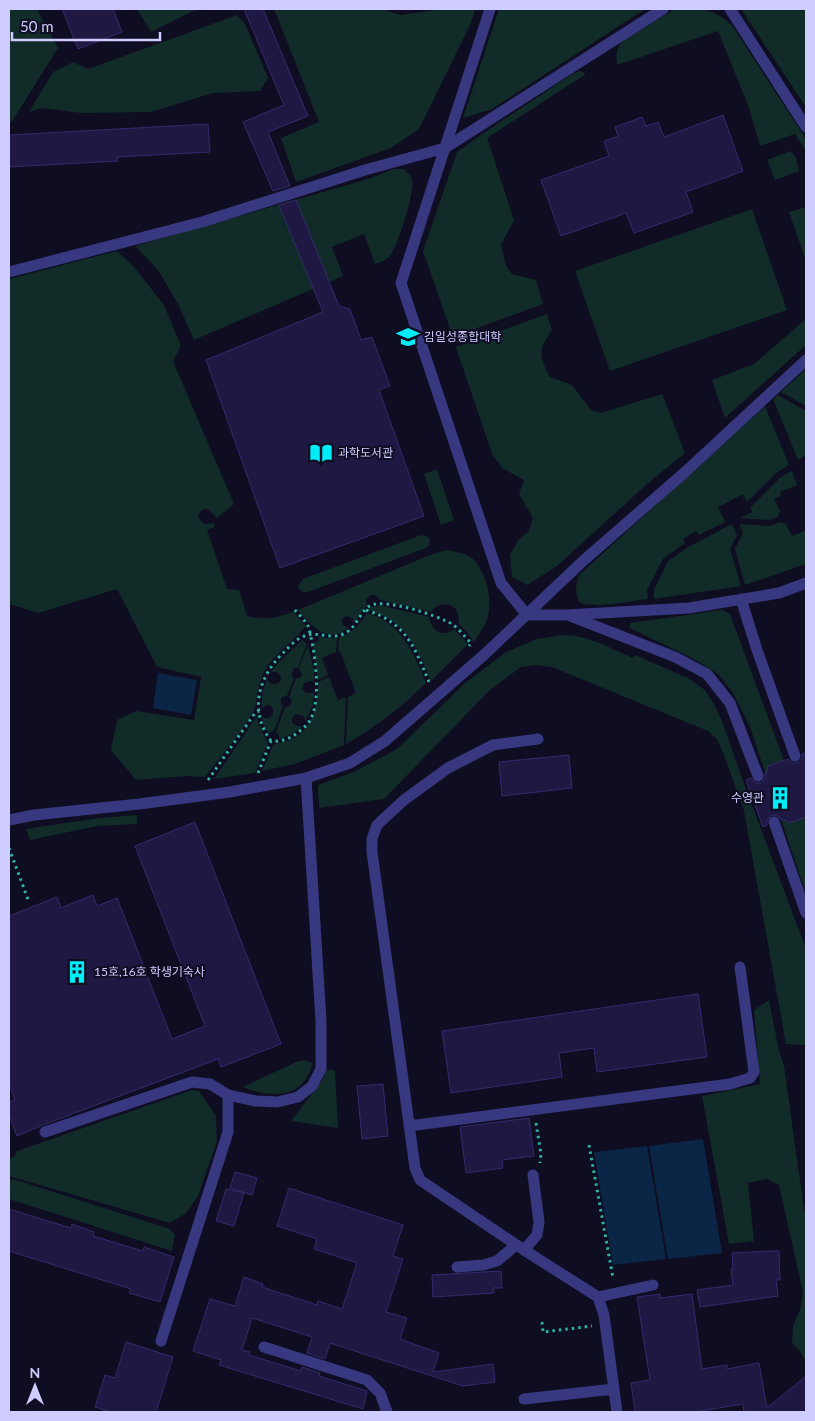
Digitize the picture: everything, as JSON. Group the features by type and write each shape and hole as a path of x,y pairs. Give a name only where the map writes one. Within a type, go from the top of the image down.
{"lane":[{"path":"490,9 401,283 501,583 526,615"},
{"path":"9,272 202,222 365,170 445,148 663,9"},
{"path":"730,9 806,127"},
{"path":"9,820 34,814 138,804 230,792 306,778 350,763 385,742 485,654 583,560 684,473 806,360"},
{"path":"526,615 566,615 689,608 779,593 806,583"},
{"path":"741,599 795,756"},
{"path":"566,615 666,653 707,674 730,703 758,776"},
{"path":"538,739 493,745 448,768 404,800 377,825 372,839 372,852 415,1168 420,1180 520,1248 598,1297 605,1325 617,1412"},
{"path":"45,1132 192,1082 210,1084 228,1095 277,1102 298,1097 312,1086 321,1069 321,1021 306,778"},
{"path":"774,822 806,913"},
{"path":"409,1126 730,1084 750,1078 754,1072 740,967"},
{"path":"161,1341 228,1132 228,1095"},
{"path":"457,1267 483,1265 497,1261 520,1248 537,1235 538,1222 533,1175"},
{"path":"598,1297 653,1286"},
{"path":"264,1347 367,1380 380,1393 387,1412"},
{"path":"524,1399 614,1389"}],"path":[{"path":"271,740 262,727 259,712 260,690 266,673 276,660 302,637 318,634 334,637 344,634 355,625 369,606 379,603 430,614 454,625 471,643 466,650"},
{"path":"271,740 283,740 294,735 310,720 315,706 317,691 316,672 310,635 307,624 293,608"},
{"path":"366,610 393,622 406,635 431,685 436,680"},
{"path":"214,783 205,784 255,713 259,712"},
{"path":"257,776 271,740"},
{"path":"252,777 267,774"},
{"path":"9,848 29,902"},
{"path":"533,1110 541,1161 533,1175"},
{"path":"589,1145 616,1293"},
{"path":"542,1322 543,1332 605,1325"}],"green space":[{"path":"9,9 37,9 58,48 13,120 9,123"},
{"path":"137,9 197,9 151,32"},
{"path":"274,9 382,9 400,15 438,9 475,9 471,23 419,129 391,148 296,182 281,138 319,122"},
{"path":"499,9 645,9 492,109 463,118"},
{"path":"675,9 706,10 726,20 733,27 806,139 806,151 795,134 760,146 749,108 718,31 617,65 617,52 623,40"},
{"path":"741,9 806,9 806,107"},
{"path":"237,15 245,24 268,78 260,91 213,93 151,112 82,113 42,108 29,112 53,72 73,62 88,69"},
{"path":"580,71 586,74 487,138 514,220 501,245 506,266 512,274 536,280 543,304 453,337 423,251 457,152 574,73"},
{"path":"790,151 796,157 799,171 775,180 767,160"},
{"path":"394,169 403,169 411,176 412,184 410,202 404,224 389,257 375,264 364,234 332,247 343,276 194,340 178,304 158,270 135,246 368,179"},
{"path":"806,207 806,261 789,212"},
{"path":"752,209 787,310 610,371 575,271"},
{"path":"117,251 134,267 164,305 181,346 173,361 234,504 217,518 208,509 202,510 198,515 204,524 214,523 215,527 207,530 227,589 239,590 247,616 271,618 293,612 306,626 279,653 264,672 257,692 255,707 248,721 205,777 186,776 136,780 111,750 117,720 136,711 194,720 201,677 157,667 117,589 38,613 9,604 9,279"},
{"path":"547,314 552,330 544,343 541,353 543,363 550,377 572,385 591,410 601,413 662,394 685,453 646,485 557,566 527,585 512,577 510,555 518,540 529,531 533,518 519,494 524,480 502,468 492,454 456,347"},
{"path":"806,319 806,345 725,418 712,380 754,364"},
{"path":"806,369 806,406 781,392"},
{"path":"778,395 806,411 806,455 798,460 773,399"},
{"path":"765,406 789,465 776,473 747,502 743,494 718,507 725,522 699,535 696,531 683,539 685,543 663,559 647,590 648,599 605,605 580,603 576,589 579,575"},
{"path":"437,469 454,520 441,525 424,474"},
{"path":"792,471 797,485 780,492 781,496 774,499 780,511 778,517 769,520 740,518 752,512 750,508 781,477"},
{"path":"780,522 786,524 792,536 806,530 806,564 745,585 735,549 743,533 739,524 770,526"},
{"path":"732,524 737,535 730,549 741,586 654,599 654,590 668,561 688,547"},
{"path":"421,535 429,537 430,543 426,548 308,592 302,591 298,586 303,579"},
{"path":"447,550 464,554 473,559 482,572 488,589 488,614 485,625 474,642 458,623 459,617 454,608 445,604 435,607 431,612 380,600 376,595 370,595 366,600 367,605 353,624 353,618 346,616 342,619 342,624 349,627 334,634 327,634 315,628 298,610 430,555"},
{"path":"379,605 429,617 432,626 438,632 446,633 454,629 468,644 431,681 421,657 401,628 381,615 368,610 370,607"},
{"path":"722,610 730,614 806,820 806,894 750,727 733,693 719,675 696,660 630,628 630,623"},
{"path":"367,613 379,617 389,624 405,640 417,661 426,683 388,716 346,744 348,697 356,693 340,651 338,651 339,637 355,628"},
{"path":"563,635 581,637 633,658 635,655 688,678 705,690 714,704 722,721 806,949 806,1045 786,1044 744,811 717,739 708,731 552,667 536,665 521,667 491,689 384,799 319,808 318,785 354,772 397,749 464,684 506,652 537,639"},
{"path":"319,636 337,638 336,652 322,658 328,675 318,680 313,644 318,641"},
{"path":"302,640 307,644 298,668 294,668 291,675 294,678 287,696 281,699 283,706 274,731 268,733 262,716 270,718 273,710 267,705 261,709 263,690 268,677 271,684 280,682 281,677 277,672 271,672"},
{"path":"308,645 314,671 314,683 312,681 304,683 302,689 306,693 314,691 313,705 305,722 304,716 296,714 293,717 293,724 302,727 293,734 279,739 276,732 285,707 291,703 292,700 289,697 296,678 300,678 302,675 299,668"},
{"path":"329,677 338,700 346,697 344,745 295,764 262,771 273,745 293,739 307,727 315,710 318,682"},
{"path":"257,716 258,723 268,743 255,773 214,779"},
{"path":"137,815 137,824 97,826 30,840 26,829 99,818"},
{"path":"769,1000 779,1051 784,1066 806,1214 806,1362 792,1343 793,1326 800,1310 803,1292 779,1185 767,1179 748,1183 754,1241 729,1244 702,1096 760,1084 754,1010"},
{"path":"304,1060 313,1063 302,1084 294,1090 276,1094 254,1091 243,1087 296,1062"},
{"path":"327,1070 335,1070 338,1128 291,1121 321,1082"},
{"path":"192,1090 199,1091 216,1116 217,1141 198,1196 186,1213 170,1223 9,1176 9,1159 15,1156 17,1151"},
{"path":"13,1179 170,1229 175,1235 172,1251 9,1199 9,1180"}],"water":[{"path":"158,673 197,680 191,715 153,708"},
{"path":"703,1139 722,1253 668,1259 649,1146"},
{"path":"647,1146 666,1259 613,1265 594,1152"}],"building":[{"path":"62,9 113,9 122,32 78,49"},
{"path":"244,9 263,9 308,116 268,132 290,186 273,191 243,122 284,105"},
{"path":"723,115 743,171 686,192 693,212 634,233 626,213 561,236 541,180 609,156 604,141 618,136 615,127 642,117 646,126 658,122 664,137"},
{"path":"208,124 210,152 117,157 118,161 9,167 9,135"},
{"name":"과학도서관","path":"296,200 339,306 350,309 361,340 372,337 390,386 379,390 424,516 280,568 206,360 323,312 279,205"},
{"name":"수영관","path":"806,752 806,817 788,823 784,819 781,820 778,816 772,815 767,820 767,825 763,827 746,780 751,778 756,783 761,783 765,778 768,766 788,759 793,763 798,763 802,758 802,754"},
{"path":"569,755 572,788 502,796 499,762"},
{"name":"15호,16호 학생기숙사","path":"195,822 281,1044 221,1067 218,1059 17,1136 9,1115 9,1102 15,1100 9,1084 9,916 57,897 61,908 93,895 97,906 117,898 172,1039 205,1026 135,846"},
{"path":"698,994 707,1057 597,1072 594,1048 559,1053 562,1077 451,1093 442,1031"},
{"path":"383,1084 388,1136 362,1139 357,1086"},
{"path":"529,1118 534,1156 502,1160 503,1168 466,1173 460,1127"},
{"path":"235,1172 257,1178 252,1195 230,1188"},
{"path":"289,1188 403,1225 393,1256 403,1259 386,1312 407,1318 400,1339 439,1353 433,1372 493,1364 495,1382 463,1386 330,1343 325,1359 307,1353 312,1337 252,1318 242,1350 250,1352 249,1355 301,1371 302,1367 320,1373 319,1376 367,1391 363,1409 219,1365 221,1360 193,1351 210,1299 235,1306 244,1277 263,1284 262,1287 317,1305 318,1301 342,1309 357,1263 314,1249 317,1239 277,1226"},
{"path":"226,1189 244,1193 234,1226 216,1221"},
{"path":"9,1209 71,1228 72,1224 94,1232 93,1236 143,1251 144,1247 174,1257 160,1302 129,1293 131,1289 9,1251"},
{"path":"779,1251 780,1280 776,1280 778,1296 700,1307 697,1290 733,1285 732,1253"},
{"path":"501,1271 502,1288 493,1288 494,1293 433,1297 432,1275"},
{"path":"660,1294 660,1298 692,1294 702,1369 727,1365 727,1369 759,1363 767,1408 806,1376 806,1412 744,1412 743,1404 695,1412 635,1412 631,1383 650,1380 637,1297"},
{"path":"126,1342 173,1357 156,1412 110,1412 95,1407 105,1375 115,1378"}],"place":[{"name":"김일성종합대학","path":"408,337"},
{"name":"과학도서관","path":"321,453"},
{"name":"수영관","path":"780,798"},
{"name":"15호,16호 학생기숙사","path":"77,972"}]}
